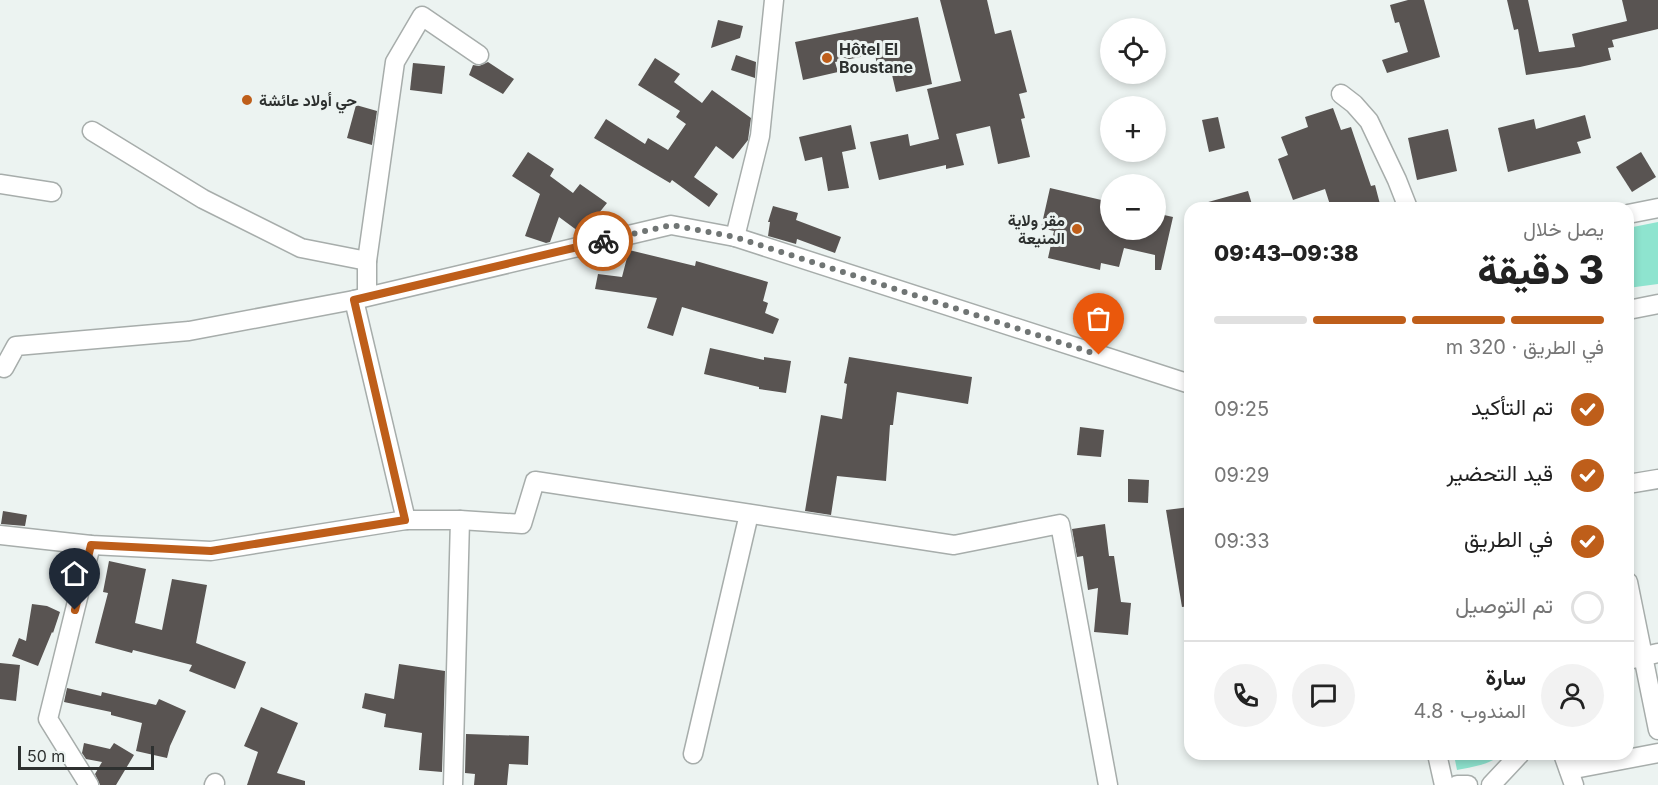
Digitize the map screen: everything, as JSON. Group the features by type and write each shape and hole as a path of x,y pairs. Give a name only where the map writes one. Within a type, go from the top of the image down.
{"street":[{"path":"735,237 760,136 774,0"},
{"path":"405,520 360,298 395,62 422,16 479,55"},
{"path":"1341,94 1354,104 1369,121 1406,202"},
{"path":"92,131 203,200 301,248 367,261"},
{"path":"0,184 52,192"},
{"path":"1634,213 1658,208"},
{"path":"0,366 4,368 16,346 189,331 360,298 671,225 735,237 1184,382"},
{"path":"1634,309 1658,304"},
{"path":"1634,483 1658,479"},
{"path":"0,535 91,545 211,551 405,520 460,520 522,524 536,481 954,545 1060,524 1108,785"},
{"path":"693,754 749,513"},
{"path":"453,785 460,520"},
{"path":"89,785 48,719 91,545"},
{"path":"1634,612 1658,730"},
{"path":"1634,758 1658,753"},
{"path":"1438,760 1444,785"},
{"path":"1491,785 1514,760"},
{"path":"1569,770 1621,760"},
{"path":"1457,785 1468,785"}],"green space":[{"path":"1658,222 1658,284 1634,287 1634,227"},
{"path":"1455,760 1492,760 1474,767 1457,770"}],"building":[{"path":"940,0 987,0 995,34 1011,30 1027,92 1019,94 1025,118 1021,119 1030,157 998,164 990,126 956,134 964,165 946,169 946,165 879,180 870,142 908,134 910,146 939,139 927,89 961,81"},
{"path":"1408,0 1424,0 1440,57 1387,73 1382,60 1408,52 1399,22 1395,23 1390,5"},
{"path":"1507,0 1528,0 1539,52 1575,47 1572,34 1627,21 1622,0 1658,0 1658,29 1612,40 1614,47 1608,48 1611,60 1526,75 1518,29 1514,30"},
{"name":"Hôtel El Boustane","path":"918,17 932,84 896,92 889,62 877,65 875,54 835,62 838,72 803,80 795,42"},
{"path":"718,20 743,26 740,38 711,48"},
{"path":"736,55 756,62 755,78 731,70"},
{"path":"655,58 680,74 674,82 702,103 712,90 751,118 748,140 733,159 716,146 694,177 718,194 709,207 672,180 670,183 594,138 606,119 645,144 648,138 668,150 686,124 676,117 680,111 638,85"},
{"path":"488,62 514,79 503,94 469,75 473,65 479,66"},
{"path":"413,63 445,66 442,94 410,90"},
{"path":"356,105 377,111 372,145 347,138"},
{"path":"1333,108 1341,130 1351,127 1371,186 1375,185 1379,202 1329,202 1325,189 1293,200 1278,159 1288,155 1281,137 1308,127 1305,117"},
{"path":"1585,115 1591,138 1577,142 1581,153 1508,172 1498,128 1534,119 1536,129"},
{"path":"1218,117 1225,148 1209,152 1202,120"},
{"path":"851,125 856,149 842,152 849,188 828,191 822,157 805,161 799,137"},
{"path":"1448,129 1457,171 1417,180 1408,138"},
{"path":"528,152 554,169 550,176 573,193 580,184 607,203 582,234 559,217 550,242 546,243 525,236 540,194 512,176"},
{"path":"1641,152 1656,177 1632,192 1616,167"},
{"name":"مقر ولاية المنيعة","path":"1050,188 1100,200 1100,240 1166,240 1166,215 1173,217 1161,270 1155,270 1155,255 1124,248 1119,267 1101,263 1100,270 1048,258 1054,231 1041,228"},
{"path":"1248,191 1251,202 1208,202"},
{"path":"773,206 798,213 796,220 841,237 835,253 797,239 796,244 768,236 770,222 768,222"},
{"path":"629,250 695,266 696,261 768,282 763,301 768,303 765,313 779,319 773,334 682,307 673,336 647,328 657,298 595,289 598,274 622,277"},
{"path":"710,348 764,360 764,357 791,361 786,393 759,389 759,387 704,374"},
{"path":"849,357 972,377 968,404 897,392 893,425 890,425 886,481 837,476 831,515 805,511 821,415 842,419 847,384 844,383"},
{"path":"1080,427 1104,430 1101,457 1077,455"},
{"path":"1128,479 1149,480 1148,503 1128,502"},
{"path":"1184,508 1184,607 1182,607 1166,510"},
{"path":"3,511 27,515 25,526 1,524"},
{"path":"1105,524 1109,556 1114,556 1121,602 1131,603 1128,635 1094,632 1098,588 1088,590 1083,556 1077,557 1072,529"},
{"path":"109,561 146,569 135,623 162,630 172,579 207,585 196,643 246,662 235,689 189,671 192,665 95,643 108,593 103,592"},
{"path":"32,604 47,606 60,612 38,666 12,656 19,638 26,641"},
{"path":"0,663 20,665 16,701 0,699"},
{"path":"399,664 445,671 442,772 419,770 422,733 384,727 386,714 362,708 365,693 394,699"},
{"path":"67,688 101,696 102,692 156,705 159,699 186,711 167,758 136,751 142,723 111,715 111,712 64,702"},
{"path":"261,707 298,723 277,773 305,781 305,785 247,785 258,752 244,746"},
{"path":"466,734 529,736 528,765 509,764 507,785 474,785 475,774 465,773"},
{"path":"84,743 110,749 114,743 134,755 116,785 100,785 95,774 102,762 86,759 82,753"}],"way so far":[{"path":"603,241 671,225 735,237 1099,355"}],"place":[{"name":"Hôtel El Boustane","path":"827,58"},
{"name":"حي أولاد عائشة","path":"247,100"},
{"name":"مقر ولاية المنيعة","path":"1077,229"}],"route":[{"path":"75,610 91,545 211,551 405,520 354,300 603,241"}]}
